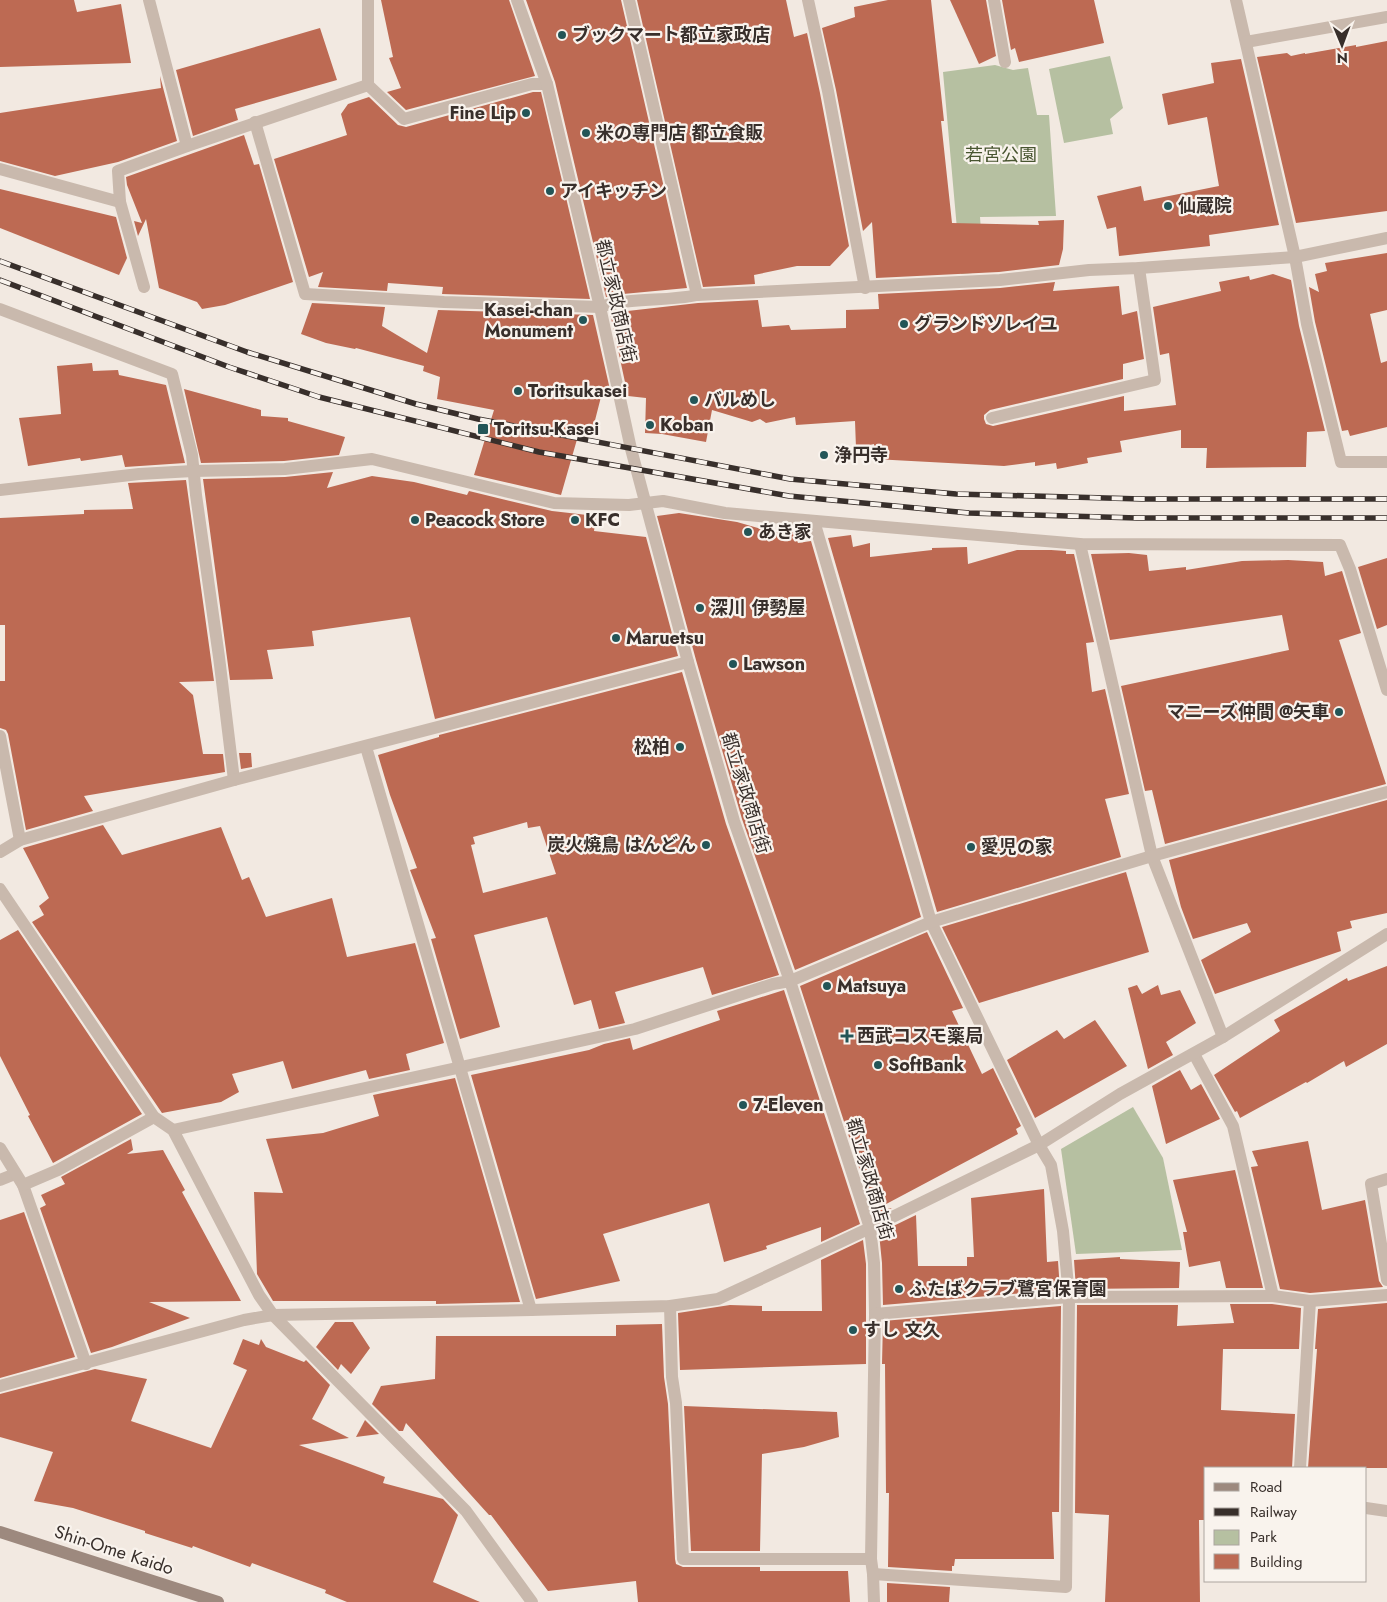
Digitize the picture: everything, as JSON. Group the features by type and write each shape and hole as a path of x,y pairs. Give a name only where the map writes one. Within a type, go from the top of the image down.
{"main road":[{"name":"Shin-Ome Kaido","path":"0,1532 218,1602"}],"street":[{"path":"149,0 187,146"},
{"path":"368,0 368,85 404,119 532,84 547,84"},
{"name":"都立家政商店街","path":"517,0 547,84 600,307 631,450 688,662 734,821 790,981 870,1228 874,1262 875,1314 871,1559 874,1602"},
{"path":"629,0 697,295"},
{"path":"808,0 828,91 865,288"},
{"path":"994,0 1005,62"},
{"path":"1236,0 1295,257 1307,324 1341,462 1387,462"},
{"path":"1246,42 1387,17"},
{"path":"144,287 120,202 118,171 255,122 368,85"},
{"path":"255,122 305,294 444,302 600,307 613,303 682,299 697,295 1000,280 1088,270 1295,257 1387,238"},
{"path":"0,169 120,202"},
{"path":"992,418 1154,380 1140,268"},
{"path":"0,309 172,374 192,454 234,780"},
{"path":"0,490 139,474 194,470 285,469 372,459 550,502 629,505 663,501 725,513 1080,544 1340,545 1350,569 1387,690"},
{"path":"814,521 931,922 1039,1145 1051,1165 1063,1231 1068,1297 1066,1587 873,1574"},
{"path":"1080,544 1152,856 1223,1037"},
{"path":"0,852 20,840 234,780 688,662"},
{"path":"0,736 20,840"},
{"path":"366,746 531,1310"},
{"path":"172,1130 635,1028 773,984 790,981 931,922 1152,856 1387,792"},
{"path":"0,889 154,1117 172,1130 259,1296 274,1315 466,1512 532,1602"},
{"path":"0,1386 244,1320 274,1315 670,1306 718,1299 870,1228 1039,1145 1120,1094 1223,1037 1387,934"},
{"path":"1194,1054 1233,1126 1273,1296"},
{"path":"23,1185 58,1170 154,1117"},
{"path":"0,1148 23,1185 86,1364"},
{"path":"0,1180 15,1174"},
{"path":"1387,1179 1371,1184 1387,1280"},
{"path":"875,1314 1068,1297 1273,1296 1310,1301 1387,1295"},
{"path":"1300,1467 1310,1301"},
{"path":"670,1306 672,1377 676,1403 684,1559 871,1559"},
{"path":"1367,1508 1387,1511"}],"green space":[{"path":"1110,56 1123,108 1110,119 1113,134 1064,143 1049,69"},
{"name":"若宮公園","path":"995,65 1013,70 1028,68 1037,115 1049,115 1056,216 980,217 984,272 961,274 943,72"},
{"path":"1133,1107 1163,1158 1182,1250 1076,1254 1061,1149"}],"building":[{"path":"0,0 74,0 77,12 121,4 131,63 0,67"},
{"path":"381,0 509,0 535,76 406,110 387,92 401,88 389,58 393,57"},
{"path":"526,0 621,0 687,288 606,297 555,82"},
{"path":"637,0 786,0 794,37 807,33 849,246 830,266 797,266 754,275 755,284 703,287"},
{"path":"888,0 931,0 944,121 941,121 952,223 1039,225 1038,221 1064,220 1063,249 1059,265 999,272 876,278 872,222 863,231 822,28 855,17 854,7"},
{"path":"950,0 986,0 996,56 979,64"},
{"path":"1002,0 1094,0 1104,43 1019,62 1015,48 1011,50"},
{"path":"320,28 337,80 235,109 238,120 193,136 176,70"},
{"path":"1387,41 1387,211 1296,223 1257,57 1287,53 1291,56"},
{"path":"1241,59 1279,225 1209,235 1210,246 1119,256 1116,227 1107,229 1097,196 1141,186 1144,201 1219,186 1207,117 1168,125 1162,94 1214,83 1211,63"},
{"path":"160,76 177,141 118,162 55,176 0,161 0,113 161,88"},
{"path":"533,92 541,92 590,299 442,294 443,287 388,283 387,291 318,287 323,272 309,277 274,159 347,135 341,114 348,104 369,97 398,125 406,127"},
{"path":"244,135 254,165 259,164 293,282 225,305 202,309 197,302 159,288 146,219 138,236 134,221 142,223 127,185 126,177"},
{"path":"0,189 116,217 127,258 119,275 0,228"},
{"path":"1387,253 1387,310 1370,314 1381,363 1387,361 1387,427 1350,436 1348,430 1342,431 1315,322 1309,287 1319,292 1315,274 1327,271 1325,263"},
{"path":"1273,274 1291,280 1299,326 1325,431 1307,432 1306,467 1206,468 1207,448 1181,448 1181,430 1120,441 1122,452 1087,458 1088,463 1057,469 1056,463 1035,466 1035,462 1004,466 874,459 874,444 856,448 855,421 796,425 795,417 766,423 760,419 752,422 712,410 706,442 645,433 646,398 628,396 610,313 698,303 758,300 762,327 789,325 791,330 846,328 846,310 879,309 878,294 1000,288 1055,282 1053,291 1119,286 1122,315 1137,311 1144,359 1123,364 1123,379 990,410 984,415 984,419 986,424 993,426 1124,396 1124,411 1176,405 1169,353 1160,355 1153,307 1221,291 1219,282 1249,276 1250,280"},
{"path":"312,303 385,307 382,326 427,353 438,310 593,315 611,394 602,393 592,432 580,429 561,495 474,475 494,410 437,399 440,377 423,371 424,366 356,348 326,343 301,334"},
{"path":"92,363 93,371 118,370 119,375 166,385 185,463 125,467 122,455 81,461 80,458 28,466 19,418 61,414 57,366"},
{"path":"184,389 261,410 261,416 288,418 288,421 345,437 339,455 284,461 201,463"},
{"path":"333,472 327,488 372,476 414,482 467,495 469,491 552,511 596,516 594,531 646,537 678,656 435,719 410,617 312,631 314,646 267,650 273,679 230,680 203,479 285,477"},
{"path":"186,480 214,681 179,682 193,695 203,754 223,754 225,772 84,796 93,811 26,830 8,734 6,730 0,728 0,681 5,681 5,625 0,625 0,518 84,514 84,510 133,509 128,483"},
{"path":"679,513 737,522 772,532 793,532 798,543 811,541 921,917 795,970 742,819 657,516"},
{"path":"851,535 853,547 870,543 870,557 932,550 932,548 967,547 968,564 1017,550 1066,551 1066,554 1074,554 1094,642 1086,643 1092,692 1105,689 1129,794 1105,799 1121,857 937,912 828,538"},
{"path":"1129,553 1147,555 1149,571 1186,567 1186,570 1242,561 1288,560 1323,562 1325,576 1342,571 1361,633 1339,640 1386,784 1165,844 1152,790 1145,791 1121,686 1289,650 1282,615 1110,640 1091,554"},
{"path":"1387,558 1387,625 1377,629 1358,567"},
{"path":"682,672 726,824 779,975 712,995 703,967 615,992 625,1023 599,1029 591,1000 574,1005 547,917 474,935 500,1027 460,1039 431,939 436,938 410,870 417,868 390,795 378,755 439,737 439,735","holes":["527,822 528,828 540,826 556,874 483,893 471,845 475,844 473,837"]},
{"path":"239,753 251,753 252,767 241,769"},
{"path":"1387,800 1387,913 1350,921 1352,928 1337,932 1341,951 1215,994 1201,960 1251,932 1247,923 1193,939 1181,907 1169,860"},
{"path":"103,825 122,855 221,827 242,880 249,877 266,917 332,898 347,957 415,943 444,1043 406,1054 410,1070 369,1079 366,1070 292,1089 283,1061 232,1074 239,1092 221,1102 162,1113 32,922 44,915 39,906 49,898 23,848"},
{"path":"1126,872 1149,952 979,1003 942,927"},
{"path":"18,930 142,1114 53,1163 28,1116 30,1115 0,1056 0,940"},
{"path":"927,932 963,1008 952,1011 982,1074 993,1068 1021,1126 1016,1129 1018,1134 873,1211 800,986"},
{"path":"1387,966 1387,1044 1346,1067 1344,1061 1307,1083 1240,1118 1214,1075 1280,1031 1274,1020 1347,978 1348,981"},
{"path":"1137,985 1142,994 1158,985 1161,995 1180,990 1196,1023 1166,1042 1173,1055 1148,1069 1128,988"},
{"path":"784,990 860,1224 821,1242 821,1227 766,1246 767,1249 724,1262 709,1203 603,1234 620,1281 536,1299 471,1075 589,1050 604,1044 630,1038 633,1050 720,1020 717,1011"},
{"path":"1095,1020 1127,1066 1035,1118 1007,1060 1057,1030 1064,1039"},
{"path":"1180,1070 1191,1090 1201,1084 1220,1119 1166,1144 1152,1086"},
{"path":"455,1078 520,1302 436,1304 436,1301 273,1301 257,1274 254,1192 283,1193 266,1139 323,1133 379,1116 373,1095"},
{"path":"131,1139 133,1150 127,1154 163,1150 185,1190 182,1192 241,1301 149,1302 190,1318 91,1353 40,1208 46,1205 41,1195 65,1184 61,1177"},
{"path":"1308,1141 1322,1210 1365,1200 1379,1281 1383,1287 1310,1293 1280,1289 1251,1167 1258,1166 1252,1151"},
{"path":"1235,1170 1263,1288 1226,1288 1220,1261 1189,1267 1183,1232 1187,1232 1173,1180"},
{"path":"1044,1189 1047,1262 1058,1261 1060,1290 883,1305 879,1233 916,1215 918,1266 967,1266 967,1257 974,1257 971,1198"},
{"path":"892,1208 875,1217 873,1211"},
{"path":"24,1212 75,1357 0,1378 0,1220"},
{"path":"863,1240 866,1264 866,1364 680,1370 678,1313 730,1305 762,1306 762,1311 822,1311 821,1260"},
{"path":"1120,1257 1120,1259 1180,1262 1179,1288 1076,1289 1074,1260"},
{"path":"1387,1303 1387,1468 1308,1467 1317,1349 1315,1349 1318,1309"},
{"path":"1230,1304 1272,1304 1301,1308 1299,1349 1223,1349 1221,1410 1295,1414 1292,1467 1204,1467 1204,1520 1199,1520 1200,1602 1105,1602 1109,1515 1075,1513 1077,1305 1178,1305 1177,1326 1234,1323"},
{"path":"1061,1306 1059,1512 1052,1512 1054,1559 955,1559 952,1571 888,1567 889,1493 886,1493 885,1364 882,1364 883,1321"},
{"path":"335,1322 353,1322 370,1348 351,1374 341,1364 338,1370 316,1347"},
{"path":"662,1324 676,1564 683,1567 760,1567 760,1571 848,1571 850,1602 638,1602 636,1581 548,1591 491,1515 406,1423 403,1431 399,1431 372,1404 381,1386 435,1379 436,1336 616,1336 616,1325"},
{"path":"243,1339 259,1345 261,1339 266,1347 304,1362 306,1360 330,1385 312,1419 349,1438 299,1445 385,1477 383,1483 443,1499 458,1515 433,1582 480,1602 347,1602 325,1593 326,1590 252,1563 250,1567 193,1546 192,1548 73,1508 34,1501 53,1452 0,1437 0,1394 95,1369 147,1379 131,1421 211,1448 247,1370 233,1364"},
{"path":"684,1406 837,1412 839,1437 804,1447 762,1454 760,1551 691,1551"},
{"path":"365,1420 379,1434 356,1437"},
{"path":"887,1583 950,1587 949,1602 887,1602"}],"railway":[{"path":"0,261 247,352 416,404 478,419 790,479 956,494 1142,499 1387,499"},
{"path":"0,280 229,367 319,397 539,452 789,496 969,513 1137,518 1387,518"}],"place":[{"name":"ブックマート都立家政店","path":"562,35"},
{"name":"Fine Lip","path":"526,113"},
{"name":"米の専門店 都立食販","path":"586,133"},
{"name":"アイキッチン","path":"550,191"},
{"name":"仙蔵院","path":"1168,206"},
{"name":"Kasei-chan Monument","path":"583,320"},
{"name":"グランドソレイユ","path":"904,324"},
{"name":"Toritsukasei","path":"518,391"},
{"name":"バルめし","path":"694,400"},
{"name":"Koban","path":"650,425"},
{"name":"Toritsu-Kasei","path":"483,429"},
{"name":"浄円寺","path":"824,455"},
{"name":"Peacock Store","path":"415,520"},
{"name":"KFC","path":"575,520"},
{"name":"あき家","path":"748,532"},
{"name":"深川 伊勢屋","path":"700,608"},
{"name":"Maruetsu","path":"616,638"},
{"name":"Lawson","path":"733,664"},
{"name":"マニーズ仲間 @矢車","path":"1339,712"},
{"name":"松柏","path":"680,747"},
{"name":"炭火焼鳥 はんどん","path":"706,845"},
{"name":"愛児の家","path":"971,847"},
{"name":"Matsuya","path":"827,986"},
{"name":"西武コスモ薬局","path":"847,1036"},
{"name":"SoftBank","path":"878,1065"},
{"name":"7-Eleven","path":"743,1105"},
{"name":"ふたばクラブ鷺宮保育園","path":"899,1289"},
{"name":"すし 文久","path":"853,1330"}]}
